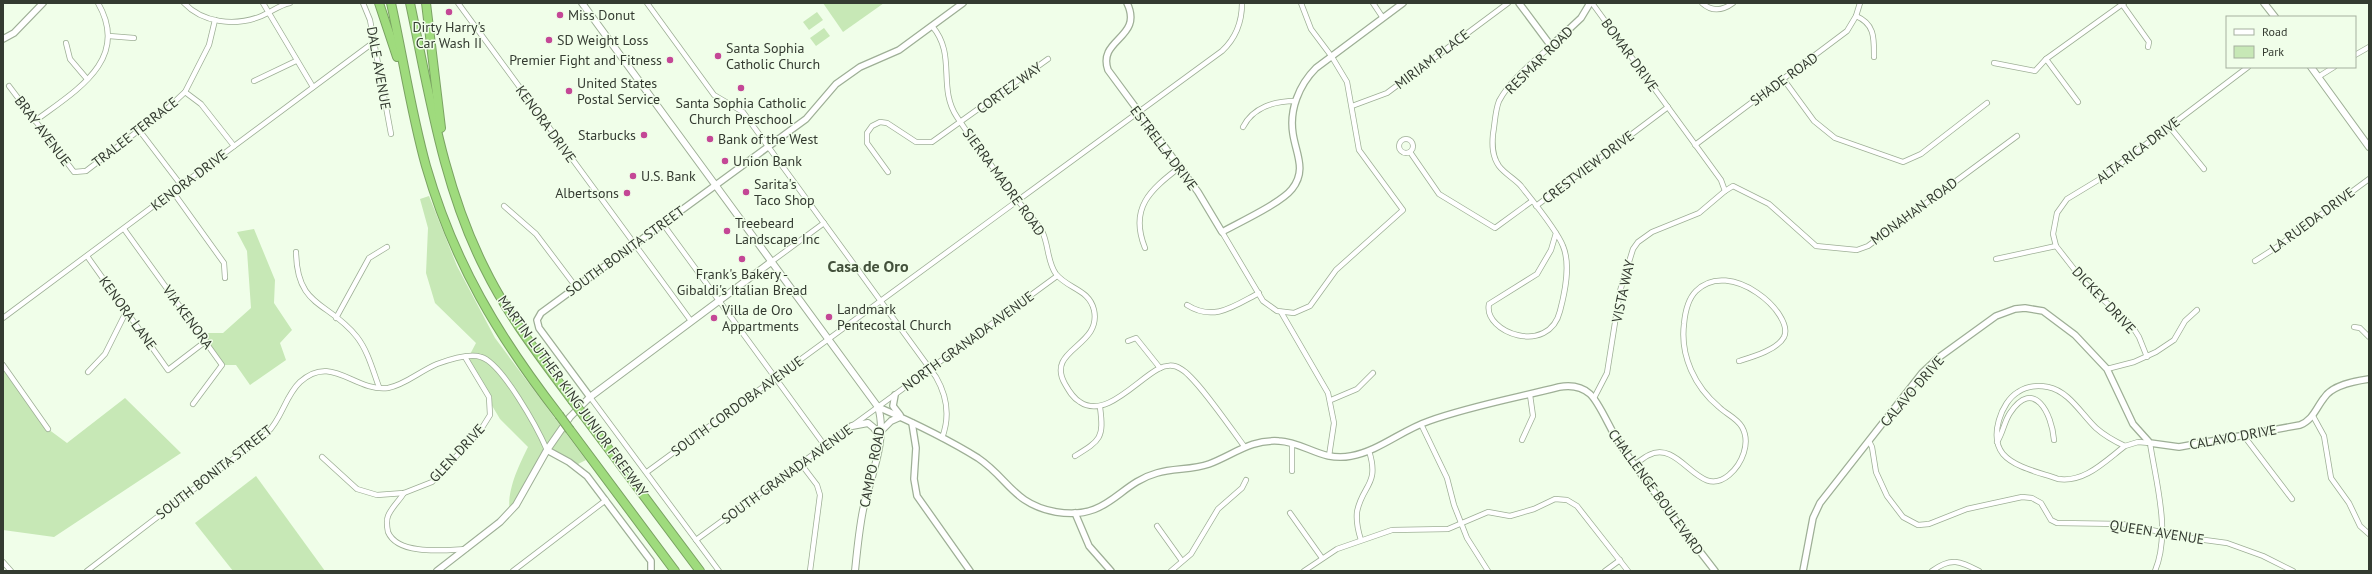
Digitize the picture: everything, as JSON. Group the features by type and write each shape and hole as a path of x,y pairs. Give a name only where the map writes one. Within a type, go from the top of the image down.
{"highway":[{"path":"379,3 408,94"},
{"name":"MARTIN LUTHER KING JUNIOR FREEWAY","path":"391,3 408,94 433,187 449,233 467,275 513,354 675,571"},
{"name":"MARTIN LUTHER KING JUNIOR FREEWAY","path":"410,3 445,159 465,221 484,268 511,315 572,400 700,571"},
{"path":"426,3 445,159"}],"main road":[{"name":"CAMPO ROAD","path":"582,3 878,407 880,434 860,527 855,571"},
{"path":"2264,3 2274,16"},
{"path":"2312,68 2369,147"},
{"path":"437,571 500,522 516,505 547,450 570,417 590,397 718,300 771,262"},
{"path":"852,426 868,423 880,434 891,421 902,418"}],"street":[{"path":"3,39 14,33 43,3"},
{"path":"35,121 69,96 104,58 109,36 107,20 98,3"},
{"path":"184,3 198,13 215,20 241,21 269,13 290,3"},
{"path":"263,3 296,61 313,87"},
{"name":"DALE AVENUE","path":"362,3 370,20 391,134"},
{"name":"KENORA DRIVE","path":"458,3 691,321"},
{"path":"647,3 714,95 742,112 930,369 939,383 945,400 946,419 942,438"},
{"name":"SOUTH BONITA STREET","path":"590,397 540,328 537,320 541,313 815,111 836,84 860,67 899,50 963,3"},
{"name":"ESTRELLA DRIVE","path":"1127,3 1131,17 1130,27 1110,48 1106,63 1109,72 1138,113 1180,167 1259,293 1270,307 1281,312"},
{"name":"SOUTH CORDOBA AVENUE","path":"647,472 1230,44 1239,26 1242,3"},
{"path":"1281,312 1294,313 1310,306 1336,270 1403,210 1360,150 1347,82 1332,57 1311,29 1302,3"},
{"path":"1373,3 1383,18"},
{"path":"1222,232 1286,195 1295,184 1300,163 1292,129 1295,101 1307,79 1314,70 1403,3"},
{"name":"MIRIAM PLACE","path":"1352,106 1388,93 1508,3"},
{"path":"1519,3 1551,46"},
{"name":"RESMAR ROAD","path":"1536,206 1521,186 1496,160 1492,142 1495,118 1500,101 1512,83 1581,18 1591,3"},
{"name":"BOMAR DRIVE","path":"1591,3 1668,107"},
{"path":"1702,3 1715,10 1725,8 1733,3"},
{"name":"SHADE ROAD","path":"1695,145 1784,80 1847,31 1856,16 1860,3"},
{"path":"1994,63 2035,72 2046,59 2123,4 2149,42 2148,47"},
{"path":"1856,16 1864,19 1870,26 1873,34 1874,57"},
{"name":"TRALEE TERRACE","path":"78,174 86,171 169,108 185,92 209,45 215,20"},
{"name":"SIERRA MADRE ROAD","path":"932,26 944,46 947,61 948,97 961,122 1042,232 1052,266 1057,276"},
{"path":"109,36 134,38"},
{"name":"KENORA DRIVE","path":"3,318 374,42"},
{"path":"66,43 68,56 87,78"},
{"path":"2356,54 2369,47"},
{"name":"CORTEZ WAY","path":"888,172 867,143 867,133 872,126 880,122 887,123 916,142 932,142 1048,59"},
{"path":"2046,59 2078,102"},
{"path":"254,82 296,61"},
{"name":"ALTA RICA DRIVE","path":"2056,246 2054,234 2055,223 2064,201 2100,179 2247,68"},
{"path":"2318,76 2332,68"},
{"path":"1784,80 1814,121 1834,138 1903,162 1926,150 1987,102"},
{"name":"BRAY AVENUE","path":"9,86 74,172 78,174"},
{"path":"185,92 201,104 234,146"},
{"path":"1243,127 1246,121 1268,105 1281,100 1295,101"},
{"path":"1668,107 1721,180 1725,191"},
{"name":"CRESTVIEW DRIVE","path":"1556,233 1551,250 1537,274 1489,304 1488,308 1492,318 1503,330 1512,334 1532,336 1544,334 1553,328 1558,318 1564,293 1566,258 1563,245 1556,233 1536,206 1668,107"},
{"path":"2169,126 2204,170"},
{"path":"139,130 181,185"},
{"name":"MONAHAN ROAD","path":"1725,191 1734,186 1769,204 1816,246 1856,250 1868,246 2017,136"},
{"path":"1410,152 1437,191 1495,228 1532,201"},
{"path":"1145,248 1139,235 1138,223 1144,203 1154,188 1180,167"},
{"name":"LA RUEDA DRIVE","path":"2255,261 2277,247 2369,179"},
{"name":"VISTA WAY","path":"1594,398 1608,373 1620,291 1633,248 1638,242 1652,232 1699,213 1725,191"},
{"path":"173,192 224,263 225,278"},
{"path":"504,206 536,234 576,287"},
{"path":"771,262 824,223"},
{"path":"663,224 825,446"},
{"name":"VIA KENORA","path":"124,229 222,365 193,404"},
{"path":"1996,259 2056,246"},
{"name":"DICKEY DRIVE","path":"2056,246 2085,283 2132,326 2139,337 2147,357"},
{"path":"336,318 369,258 387,247"},
{"path":"296,252 297,273 306,292 313,301 358,337 367,355 379,387"},
{"name":"KENORA LANE","path":"87,256 127,310 168,370 206,341"},
{"path":"1057,276 1087,296 1092,305 1095,318 1088,336 1063,359 1061,376 1078,401 1087,406 1100,407 1110,404 1160,368 1172,366 1186,372 1244,446"},
{"name":"NORTH GRANADA AVENUE","path":"878,407 1057,276"},
{"path":"1634,466 1649,455 1660,453 1670,454 1704,480 1714,482 1731,474 1744,453 1746,439 1741,426 1716,405 1700,387 1689,366 1685,351 1683,328 1688,305 1697,290 1707,283 1730,281 1751,288 1768,301 1785,331 1782,340 1756,356 1739,361"},
{"path":"1187,305 1197,312 1226,311 1259,293"},
{"name":"CALAVO DRIVE","path":"1803,571 1813,518 1820,503 1922,373 1938,358 1986,322 2004,312 2025,308 2043,311 2051,315 2075,335 2107,369 2132,424 2150,443 2180,447 2300,425 2313,416"},
{"path":"88,372 105,354 127,310"},
{"path":"2107,369 2147,357 2174,340 2185,321 2197,310"},
{"path":"1281,312 1322,379 1331,400 1334,423 1329,456"},
{"path":"2354,327 2360,328 2369,338"},
{"path":"1128,341 1136,338 1160,368"},
{"name":"SOUTH BONITA STREET","path":"87,571 267,433 279,419 295,389 310,375 324,370 336,372 359,384 379,387 400,384 422,370 442,362 465,357 481,357 492,364 514,391 547,450"},
{"name":"GLEN DRIVE","path":"322,457 364,492 377,495 404,493 422,487 440,476 489,418 491,408 489,397 465,357"},
{"path":"3,365 48,429"},
{"path":"1331,400 1358,389 1373,373"},
{"path":"2369,379 2350,383 2330,392 2323,398 2313,416 2324,436 2331,478 2349,503 2360,526 2369,534"},
{"path":"878,407 942,438 982,461 1016,495 1028,503 1055,512 1075,513 1089,511 1107,503 1154,474 1209,464 1244,446 1260,442 1273,441 1292,444 1329,456 1350,456 1369,451 1421,424 1530,395 1568,386 1581,388 1594,398"},
{"path":"2125,446 2102,433 2060,393 2048,387 2032,386 2018,392 2010,399 1998,422 1997,442 2003,453 2013,461 2058,479 2067,481 2081,478 2125,446 2138,442 2150,443 2162,531 2160,556 2155,571"},
{"path":"895,395 893,406 902,418"},
{"path":"1522,440 1533,416 1530,395"},
{"path":"590,397 719,571"},
{"name":"CHALLENGE BOULEVARD","path":"1594,398 1612,433 1634,466 1715,571"},
{"path":"1997,442 2010,413 2018,403 2029,399 2038,401 2044,406 2053,426 2054,440"},
{"name":"SOUTH GRANADA AVENUE","path":"696,540 878,407"},
{"path":"1075,456 1094,444 1100,437 1103,428 1100,407"},
{"path":"912,423 916,448 914,479 917,496 970,571"},
{"path":"1421,424 1445,472 1461,524 1470,546 1488,571"},
{"path":"2244,436 2292,499"},
{"name":"QUEEN AVENUE","path":"1869,441 1872,447 1876,472 1886,496 1904,517 1918,526 1929,524 1967,509 2025,497 2041,503 2051,520 2057,523 2122,524 2162,531 2190,538 2227,542 2263,556 2293,571"},
{"path":"1292,444 1292,470"},
{"path":"547,450 578,469 606,500 650,561 652,570"},
{"path":"1361,540 1357,528 1357,513 1373,475 1373,461 1369,451"},
{"path":"801,464 814,482 820,495 810,571"},
{"path":"1171,571 1191,554 1218,509 1242,488 1246,480"},
{"path":"404,493 388,517 388,532 394,540 415,549 436,551 466,548"},
{"path":"1304,571 1337,549 1392,530 1404,528 1440,530 1461,524 1488,512 1510,516 1534,509 1554,499 1567,500 1577,506 1628,571"},
{"path":"513,571 606,500"},
{"path":"1075,513 1086,542 1101,562 1111,571"},
{"path":"1290,513 1322,558"},
{"path":"1157,526 1182,561"},
{"path":"1605,571 1620,560"},
{"path":"1932,571 1942,564 1953,561 1979,571"},
{"path":"3,562 11,571"}],"green space":[{"path":"823,3 884,3 843,32"},
{"path":"817,12 823,20 809,30 803,22"},
{"path":"824,28 830,36 816,46 810,38"},
{"path":"429,196 457,266 495,338 586,460 574,466 547,450 510,512 509,504 514,479 528,447 500,419 466,362 476,343 435,303 426,273 428,228 420,199"},
{"path":"254,229 275,280 274,303 292,330 280,343 286,360 250,385 236,365 222,365 200,333 223,333 251,308 247,251 237,232"},
{"path":"3,365 48,429 67,443 125,398 181,453 54,537 3,530"},
{"path":"256,476 325,571 233,571 195,523"}],"place":[{"name":"Dirty Harry's Car Wash II","path":"449,12"},
{"name":"Miss Donut","path":"560,15"},
{"name":"SD Weight Loss","path":"549,40"},
{"name":"Santa Sophia Catholic Church","path":"718,56"},
{"name":"Premier Fight and Fitness","path":"670,60"},
{"name":"Santa Sophia Catholic Church Preschool","path":"741,88"},
{"name":"United States Postal Service","path":"569,91"},
{"name":"Starbucks","path":"644,135"},
{"name":"Bank of the West","path":"710,139"},
{"name":"Union Bank","path":"725,161"},
{"name":"U.S. Bank","path":"633,176"},
{"name":"Sarita's Taco Shop","path":"746,192"},
{"name":"Albertsons","path":"627,193"},
{"name":"Treebeard Landscape Inc","path":"727,231"},
{"name":"Frank's Bakery - Gibaldi's Italian Bread","path":"742,259"},
{"name":"Landmark Pentecostal Church","path":"829,317"},
{"name":"Villa de Oro Appartments","path":"714,318"}],"district":[{"name":"Casa de Oro","path":"868,266"}]}
